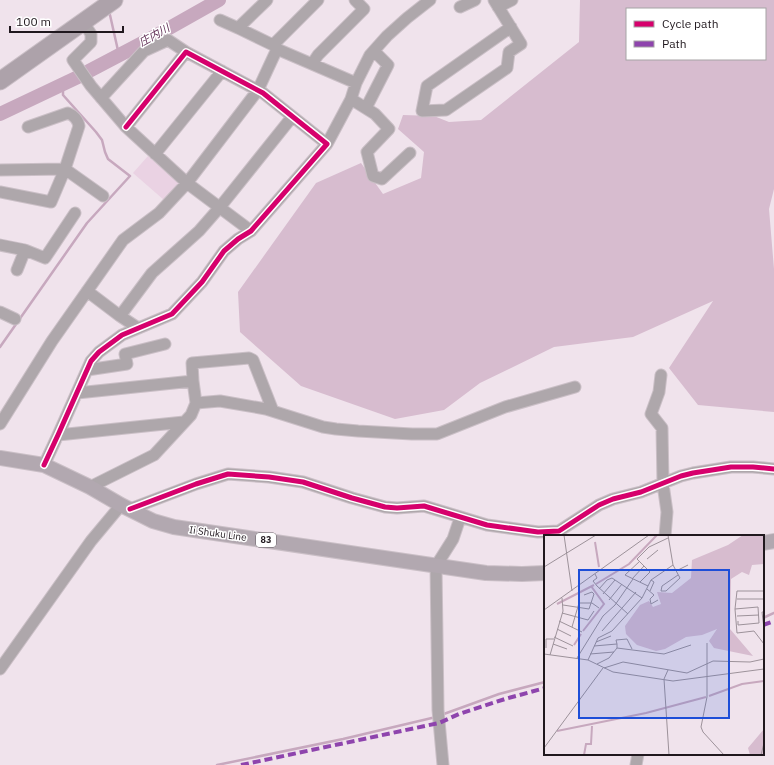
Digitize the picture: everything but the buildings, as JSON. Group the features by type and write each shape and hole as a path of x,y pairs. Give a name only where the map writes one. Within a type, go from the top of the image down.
{"highway":[{"path":"0,81 114,0"}],"main road":[{"name":"Ii Shuku Line","path":"0,458 44,465 90,487 125,507 153,520 174,527 436,566 486,572 522,574 544,573"},
{"path":"764,543 774,541"}],"street":[{"path":"238,28 267,0"},
{"path":"0,424 52,341 124,240 159,213 187,183 258,90 275,47 318,0"},
{"path":"312,64 318,55 364,9 355,0"},
{"path":"44,465 91,361 99,352 122,335 172,314 202,282 224,252 238,239 251,231 327,144 351,99 356,83 370,55 387,36 430,0"},
{"path":"460,8 475,0"},
{"path":"511,27 426,86 422,111 446,110 505,70 509,52 522,44 496,3 512,0"},
{"path":"220,20 275,47 356,83"},
{"path":"83,22 91,34 91,42 73,60 91,86 126,127 155,154 187,183 220,206 251,231"},
{"path":"101,98 144,51 168,40 186,52 263,93 327,144"},
{"path":"366,108 388,65 374,51"},
{"path":"126,127 186,52"},
{"path":"155,154 222,71"},
{"path":"351,99 375,114 389,129 367,152 373,176 382,179 410,153"},
{"path":"0,192 51,202 65,169 79,126 77,120 68,113 28,128"},
{"path":"120,316 152,273 199,231 292,116"},
{"path":"0,170 65,169 103,196"},
{"path":"0,245 25,250 45,258 75,213"},
{"path":"17,270 25,250"},
{"path":"87,291 138,328"},
{"path":"0,312 15,319"},
{"path":"87,370 127,364 125,354 165,344"},
{"path":"90,487 154,455 191,415 196,403 192,363 248,358 253,360 273,411"},
{"path":"661,376 659,392 651,414 662,428 663,484 667,512 665,535"},
{"path":"77,393 194,381"},
{"path":"196,403 220,401 266,409 323,427 336,429 389,433 437,434 505,408 576,387"},
{"path":"58,435 184,422"},
{"path":"0,669 91,541 125,507 228,474 269,477 303,482 384,507 397,508 424,506 487,525 538,532 559,531 599,505 613,499 641,492 681,476 731,467 753,466 774,468"},
{"path":"443,765 438,710 436,566 453,539 460,518"},
{"path":"636,765 638,755"}],"shaded area":[{"path":"580,0 774,0 774,189 769,209 774,269 774,412 698,405 669,368 713,301 633,337 554,347 480,383 444,410 395,419 301,386 240,332 238,292 316,183 361,163 383,194 421,178 424,152 398,129 403,115 434,116 449,122 481,120 579,42"},
{"path":"148,156 179,183 164,200 133,173"}],"waterway":[{"name":"庄内川","path":"89,71 219,0"},
{"path":"110,15 119,55"},
{"name":"庄内川","path":"0,114 78,77"},
{"path":"0,347 87,223 130,176 108,159 102,140 63,95 63,84"},
{"path":"764,618 774,613"},
{"path":"441,715 499,694 544,682"},
{"path":"217,765 343,739 436,717"}],"marked path":[{"path":"764,625 774,621"},
{"path":"241,765 439,723 459,714 544,688"}],"cycle path":[{"path":"44,465 91,361 99,352 122,335 172,314 202,282 224,251 238,239 251,231 327,144 263,93 186,52 126,127"},
{"path":"130,509 196,484 228,474 269,477 303,482 385,507 397,508 424,506 487,525 538,532 559,531 599,505 613,499 641,492 681,476 731,467 774,469"}]}
